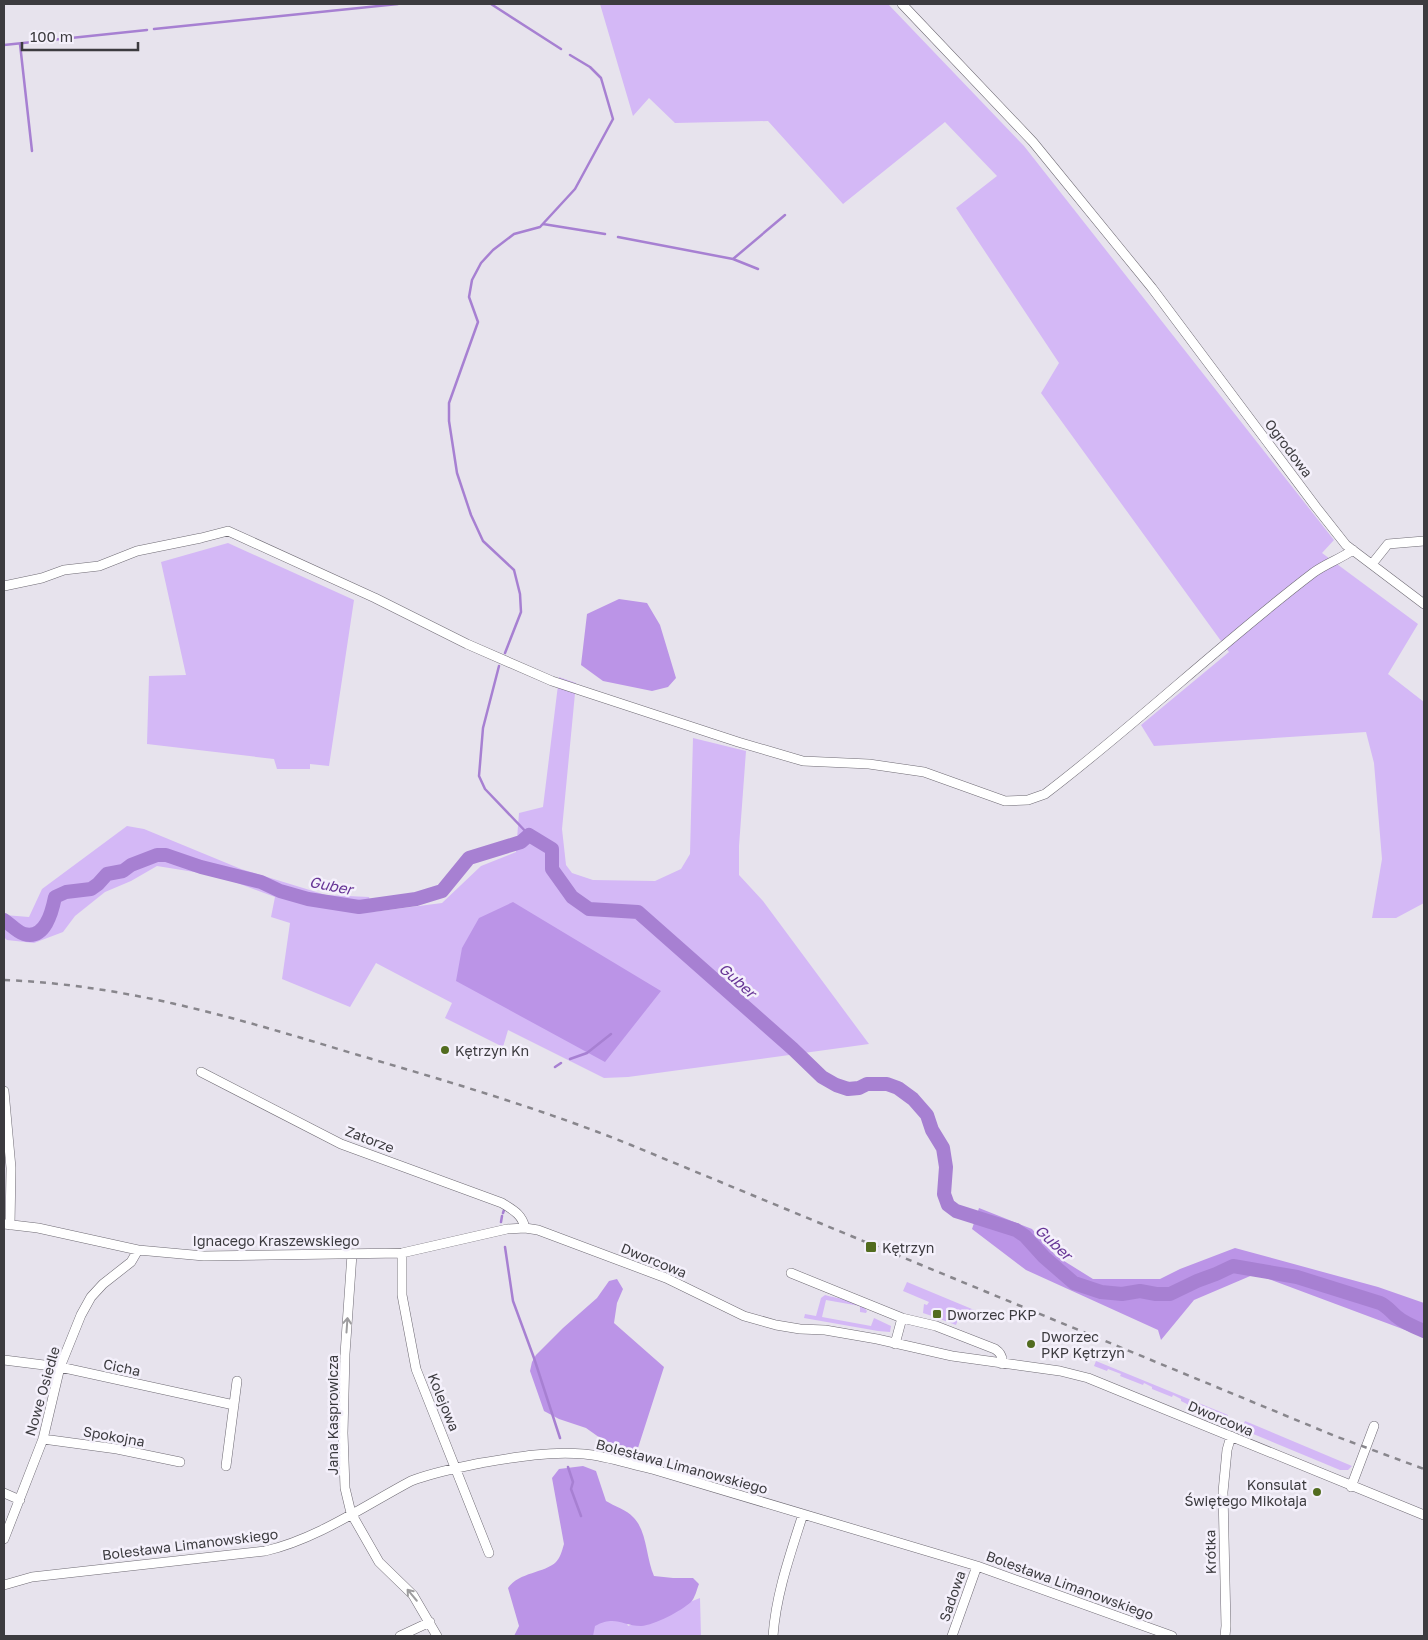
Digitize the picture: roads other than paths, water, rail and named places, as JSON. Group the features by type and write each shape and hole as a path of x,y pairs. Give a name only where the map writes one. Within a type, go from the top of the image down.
{"street":[{"name":"Ogrodowa","path":"902,4 1033,142 1152,288 1316,507 1346,544 1424,604"},
{"path":"4,586 42,578 64,570 99,566 137,551 228,531 552,682 802,761 869,764 924,772 1005,801 1028,800 1045,794 1308,577 1353,550"},
{"path":"1372,564 1388,544 1424,542"},
{"name":"Zatorze","path":"201,1072 342,1144 502,1203 518,1213 523,1219 525,1228"},
{"path":"4,1091 11,1168 7,1224"},
{"name":"Ignacego Kraszewskiego","path":"7,1224 38,1228 138,1250 204,1256 402,1253"},
{"name":"Dworcowa","path":"402,1253 507,1229 525,1228 538,1230 666,1278 744,1316 776,1325 825,1330 952,1356 1060,1371 1088,1378 1424,1516"},
{"name":"Nowe Osiedle","path":"4,1539 43,1438 60,1367 81,1316 91,1297 103,1284 131,1262 138,1250"},
{"name":"Kolejowa","path":"402,1253 402,1295 416,1369 489,1553"},
{"name":"Jana Kasprowicza","path":"352,1254 343,1433 345,1488 352,1513 379,1562 413,1595 437,1636"},
{"path":"791,1273 902,1318 936,1326 995,1349 1001,1353 1003,1358 1002,1364"},
{"path":"895,1344 902,1318"},
{"name":"Cicha","path":"4,1360 60,1367 234,1405"},
{"path":"226,1466 237,1381"},
{"path":"1351,1487 1374,1426"},
{"name":"Krótka","path":"1225,1636 1223,1492 1227,1450 1231,1436"},
{"name":"Spokojna","path":"43,1438 117,1449 180,1462"},
{"name":"Bolesława Limanowskiego","path":"4,1583 32,1577 265,1551 294,1544 319,1532 411,1480 455,1468 544,1453 586,1454 652,1469 977,1566 1169,1636"},
{"path":"4,1493 20,1500"},
{"path":"773,1636 779,1591 788,1557 803,1514"},
{"name":"Sadowa","path":"952,1636 977,1566"},
{"path":"400,1636 430,1622"},
{"path":"1226,1626 1234,1636"}],"waterway":[{"path":"154,29 398,4"},
{"path":"491,4 561,49"},
{"path":"4,45 147,30"},
{"path":"20,44 32,151"},
{"path":"505,653 521,612 520,594 514,570 483,541 471,515 457,473 449,421 449,403 478,322 469,297 472,280 481,263 493,250 514,234 540,227 575,189 613,119 601,78 590,67 570,55"},
{"path":"733,259 785,215"},
{"path":"543,224 605,234"},
{"path":"618,237 733,259 758,269"},
{"path":"499,666 483,728 479,776 485,789 529,835"},
{"name":"Guber","path":"4,920 21,933 31,935 37,933 46,923 55,897 66,892 91,889 107,874 123,871 131,865 157,855 166,855 201,867 261,882 280,891 308,899 359,907 416,899 442,891 469,858 521,842 529,835 552,849 552,869 572,897 589,909 638,912 822,1077 848,1089 859,1088 867,1084 887,1084 898,1088 913,1099 927,1115 932,1130 943,1148 946,1167 944,1194 948,1205 956,1211 1016,1230 1025,1236 1044,1257 1074,1283 1101,1292 1122,1294 1140,1291 1170,1294 1233,1266 1297,1277 1380,1303 1402,1321 1424,1331"},
{"path":"570,1059 587,1053 611,1034"},
{"path":"555,1067 561,1063"},
{"path":"501,1222 502,1216"},
{"path":"505,1247 513,1301 560,1438"},
{"path":"568,1467 573,1482 571,1489 581,1516"}],"railway":[{"path":"4,980 50,983 95,989 140,996 183,1006 314,1042 530,1108 631,1145 1335,1436 1424,1469"}],"place":[{"name":"Kętrzyn Kn","path":"445,1050"},
{"name":"Kętrzyn","path":"871,1247"},
{"name":"Dworzec PKP","path":"937,1314"},
{"name":"Dworzec PKP Kętrzyn","path":"1031,1344"},
{"name":"Konsulat Świętego Mikołaja","path":"1317,1492"}]}
